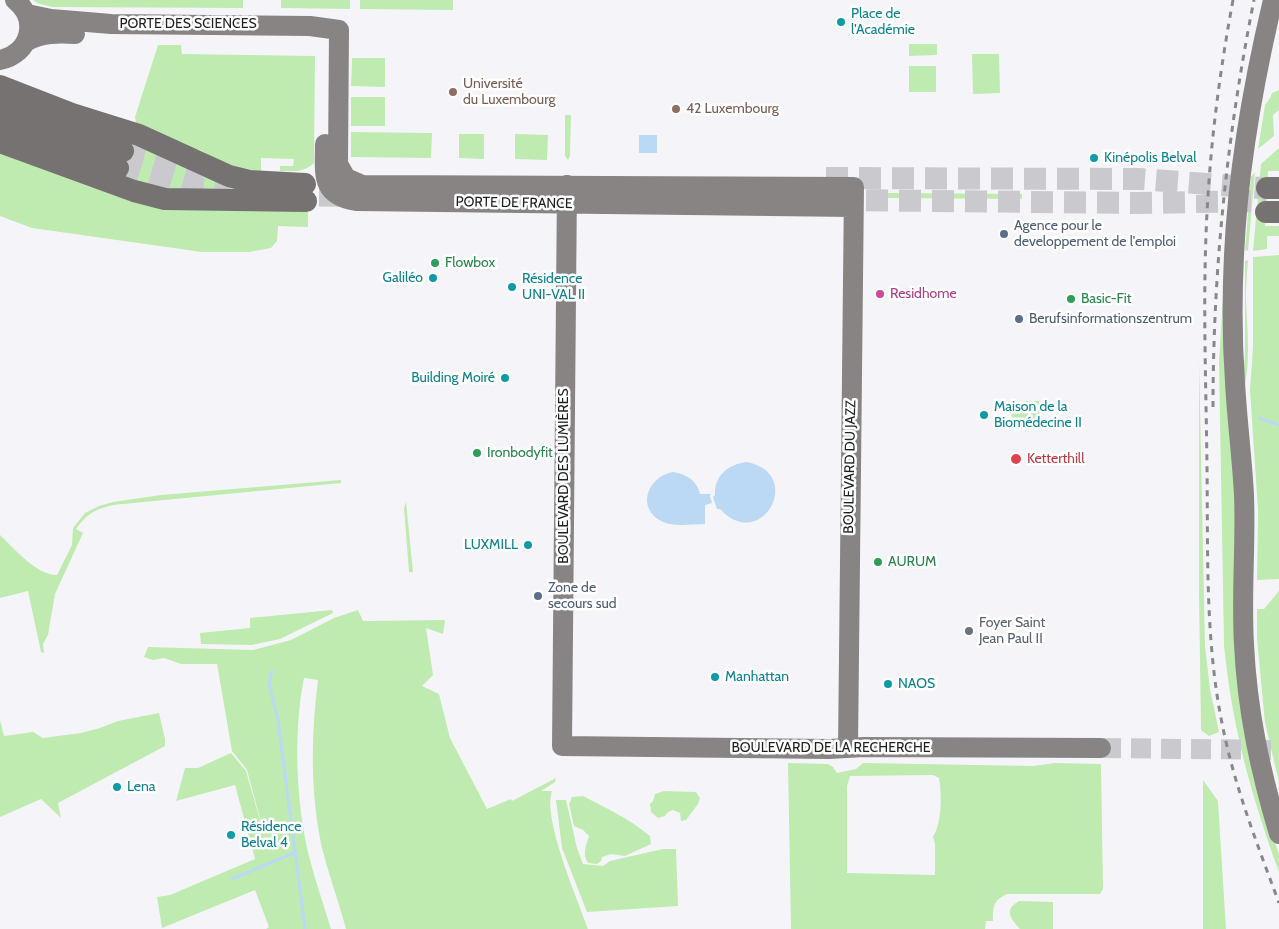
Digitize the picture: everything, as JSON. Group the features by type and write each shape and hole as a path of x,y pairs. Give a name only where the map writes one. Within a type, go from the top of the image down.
{"highway":[{"path":"0,86 72,114 139,135 229,176 305,193"},
{"path":"0,105 24,112 121,160 0,123"},
{"path":"0,142 134,191 165,199 305,193"}],"main road":[{"path":"1273,0 1259,58 1245,137 1234,255 1235,379 1244,495 1244,643 1248,704 1257,756 1279,834"},
{"path":"0,60 16,54 27,41 29,22 21,7"},
{"name":"PORTE DES SCIENCES","path":"21,7 52,19 112,24 310,26 339,30 333,39 112,36 50,33 38,35 27,41"},
{"path":"305,193 319,196 329,186 333,39"},
{"path":"305,193 331,163"},
{"path":"331,163 359,193"},
{"path":"567,185 567,205"},
{"name":"PORTE DE FRANCE","path":"329,186 336,195 342,198 359,193 567,185 854,187"},
{"name":"BOULEVARD DU JAZZ","path":"848,748 854,187"},
{"path":"305,193 359,193"},
{"name":"PORTE DE FRANCE","path":"359,193 470,203 853,207"},
{"name":"BOULEVARD DES LUMIÈRES","path":"562,746 567,205"},
{"name":"BOULEVARD DE LA RECHERCHE","path":"562,746 1101,748"}],"green space":[{"path":"33,0 243,0 243,8 52,7"},
{"path":"281,0 350,0 350,9 281,8"},
{"path":"360,0 453,0 453,10 360,9"},
{"path":"909,44 937,44 937,55 909,56"},
{"path":"158,45 181,45 182,54 315,56 314,163 302,170 280,171 280,166 293,166 294,159 261,158 261,174 223,163 200,150 171,142 136,123 135,117"},
{"path":"972,54 999,54 1000,93 973,94"},
{"path":"352,58 385,58 385,87 351,86"},
{"path":"909,66 936,66 936,92 909,92"},
{"path":"1279,90 1279,110 1273,115 1274,136 1258,149 1265,105 1272,93"},
{"path":"351,97 385,97 385,126 351,126"},
{"path":"565,115 571,115 570,156 568,160 565,156"},
{"path":"351,132 432,133 431,158 351,157"},
{"path":"459,134 484,134 484,159 459,158"},
{"path":"515,134 548,135 547,160 515,159"},
{"path":"126,142 253,191 165,191 115,177"},
{"path":"1279,148 1279,171 1268,171 1265,226 1279,226 1279,236 1267,236 1267,249 1253,251 1261,164"},
{"path":"0,149 77,178 308,209 308,227 278,226 277,241 271,248 249,252 202,252 32,228 0,216"},
{"path":"1255,172 1248,251 1245,250 1251,177"},
{"path":"886,193 1022,194 1022,199 886,198"},
{"path":"1226,251 1237,488 1273,837 1279,854 1279,872 1251,788 1244,760 1232,704 1224,645 1219,361"},
{"path":"1279,255 1279,579 1257,580 1258,511 1250,390 1253,347 1253,257"},
{"path":"1248,260 1246,299 1248,362 1247,375 1241,397 1245,355 1245,261"},
{"path":"1199,360 1205,646 1210,689 1219,732 1209,736 1201,730"},
{"path":"1023,401 1039,401 1039,423 1032,424 1030,407 1023,406"},
{"path":"1027,409 1030,424 1013,427 1011,411"},
{"path":"341,480 341,483 113,505 92,513 76,529 83,533 55,594 48,635 43,644 44,653 41,652 28,591 0,598 0,535 19,554 41,571 57,575 72,545 73,528 85,513 99,506 161,495"},
{"path":"406,502 413,572 409,572 404,508"},
{"path":"1279,591 1279,782 1265,723 1257,639 1257,609 1264,609"},
{"path":"332,610 333,613 280,639 252,645 201,644 200,633 250,628 250,618"},
{"path":"358,610 363,621 445,620 443,634 426,628 433,675 422,686 439,694 450,738 487,809 511,799 512,801 556,778 555,782 541,791 552,791 550,803 556,839 588,929 346,929 322,848 315,806 313,743 318,680 304,678 297,745 299,793 305,839 317,886 331,929 266,929 269,927 255,890 162,928 157,897 170,895 255,859 235,785 176,801 185,768 198,768 231,753 246,771 267,845 247,770 232,751 217,664 181,664 164,658 153,660 144,657 148,647 253,650 291,640 334,618"},
{"path":"159,713 165,746 58,803 61,818 41,799 0,817 0,720 4,736 33,732 43,738 81,733 118,721"},
{"path":"788,763 828,764 837,773 856,769 863,763 1033,766 1055,763 1101,764 1103,889 1100,894 1007,894 996,902 993,921 986,921 985,929 791,929","holes":["933,775 939,778 941,793 940,809 938,824 933,837 935,844 935,875 847,873 847,786 850,776"]},
{"path":"1203,780 1218,801 1226,929 1203,929"},
{"path":"664,791 696,792 700,798 698,804 686,820 681,821 680,813 673,810 665,816 658,818 651,812 650,804 655,794"},
{"path":"583,796 634,824 650,836 651,844 625,856 611,854 602,857 601,861 597,864 588,863 585,853 589,836 583,830 574,826 569,804 572,797"},
{"path":"556,800 566,800 577,848 583,864 603,866 610,861 663,849 676,849 678,906 587,912 562,848"},
{"path":"1019,901 1053,902 1053,929 1020,929 1010,915 1011,908"}],"water":[{"path":"639,135 657,135 657,153 639,153"},
{"path":"747,462 764,469 773,481 775,494 771,507 762,517 750,522 735,520 720,509 717,509 713,497 720,476 734,465"},
{"path":"673,472 682,474 694,481 700,494 711,494 712,503 705,505 705,524 667,524 655,517 649,510 647,502 651,487 656,480"}],"waterway":[{"path":"1259,418 1279,425"},
{"path":"272,671 269,683 278,720 305,929"},
{"path":"232,879 296,852"}],"tunnel":[{"path":"123,151 204,170"},
{"path":"118,168 186,187 229,192"},
{"path":"826,178 1140,179 1261,188"},
{"path":"286,195 354,196"},
{"path":"833,200 1140,203 1266,201"},
{"path":"1101,748 1279,750"}],"railway":[{"path":"1233,0 1215,122 1206,230 1205,332 1210,631 1217,696 1228,750 1248,817 1279,903"},
{"path":"1213,407 1216,305 1223,203 1236,101 1254,0"}],"place":[{"name":"Place de l'Académie","path":"841,22"},
{"name":"Université du Luxembourg","path":"453,92"},
{"name":"42 Luxembourg","path":"676,109"},
{"name":"Kinépolis Belval","path":"1094,158"},
{"name":"Agence pour le developpement de l'emploi","path":"1004,234"},
{"name":"Flowbox","path":"435,263"},
{"name":"Galiléo","path":"433,278"},
{"name":"Résidence UNI-VAL II","path":"512,287"},
{"name":"Residhome","path":"880,294"},
{"name":"Basic-Fit","path":"1071,299"},
{"name":"Berufsinformationszentrum","path":"1019,319"},
{"name":"Building Moiré","path":"505,378"},
{"name":"Maison de la Biomédecine II","path":"984,415"},
{"name":"Ironbodyfit","path":"477,453"},
{"name":"Ketterthill","path":"1016,459"},
{"name":"LUXMILL","path":"528,545"},
{"name":"AURUM","path":"878,562"},
{"name":"Zone de secours sud","path":"538,596"},
{"name":"Foyer Saint Jean Paul II","path":"969,631"},
{"name":"Manhattan","path":"715,677"},
{"name":"NAOS","path":"888,684"},
{"name":"Lena","path":"117,787"},
{"name":"Résidence Belval 4","path":"231,835"}]}
